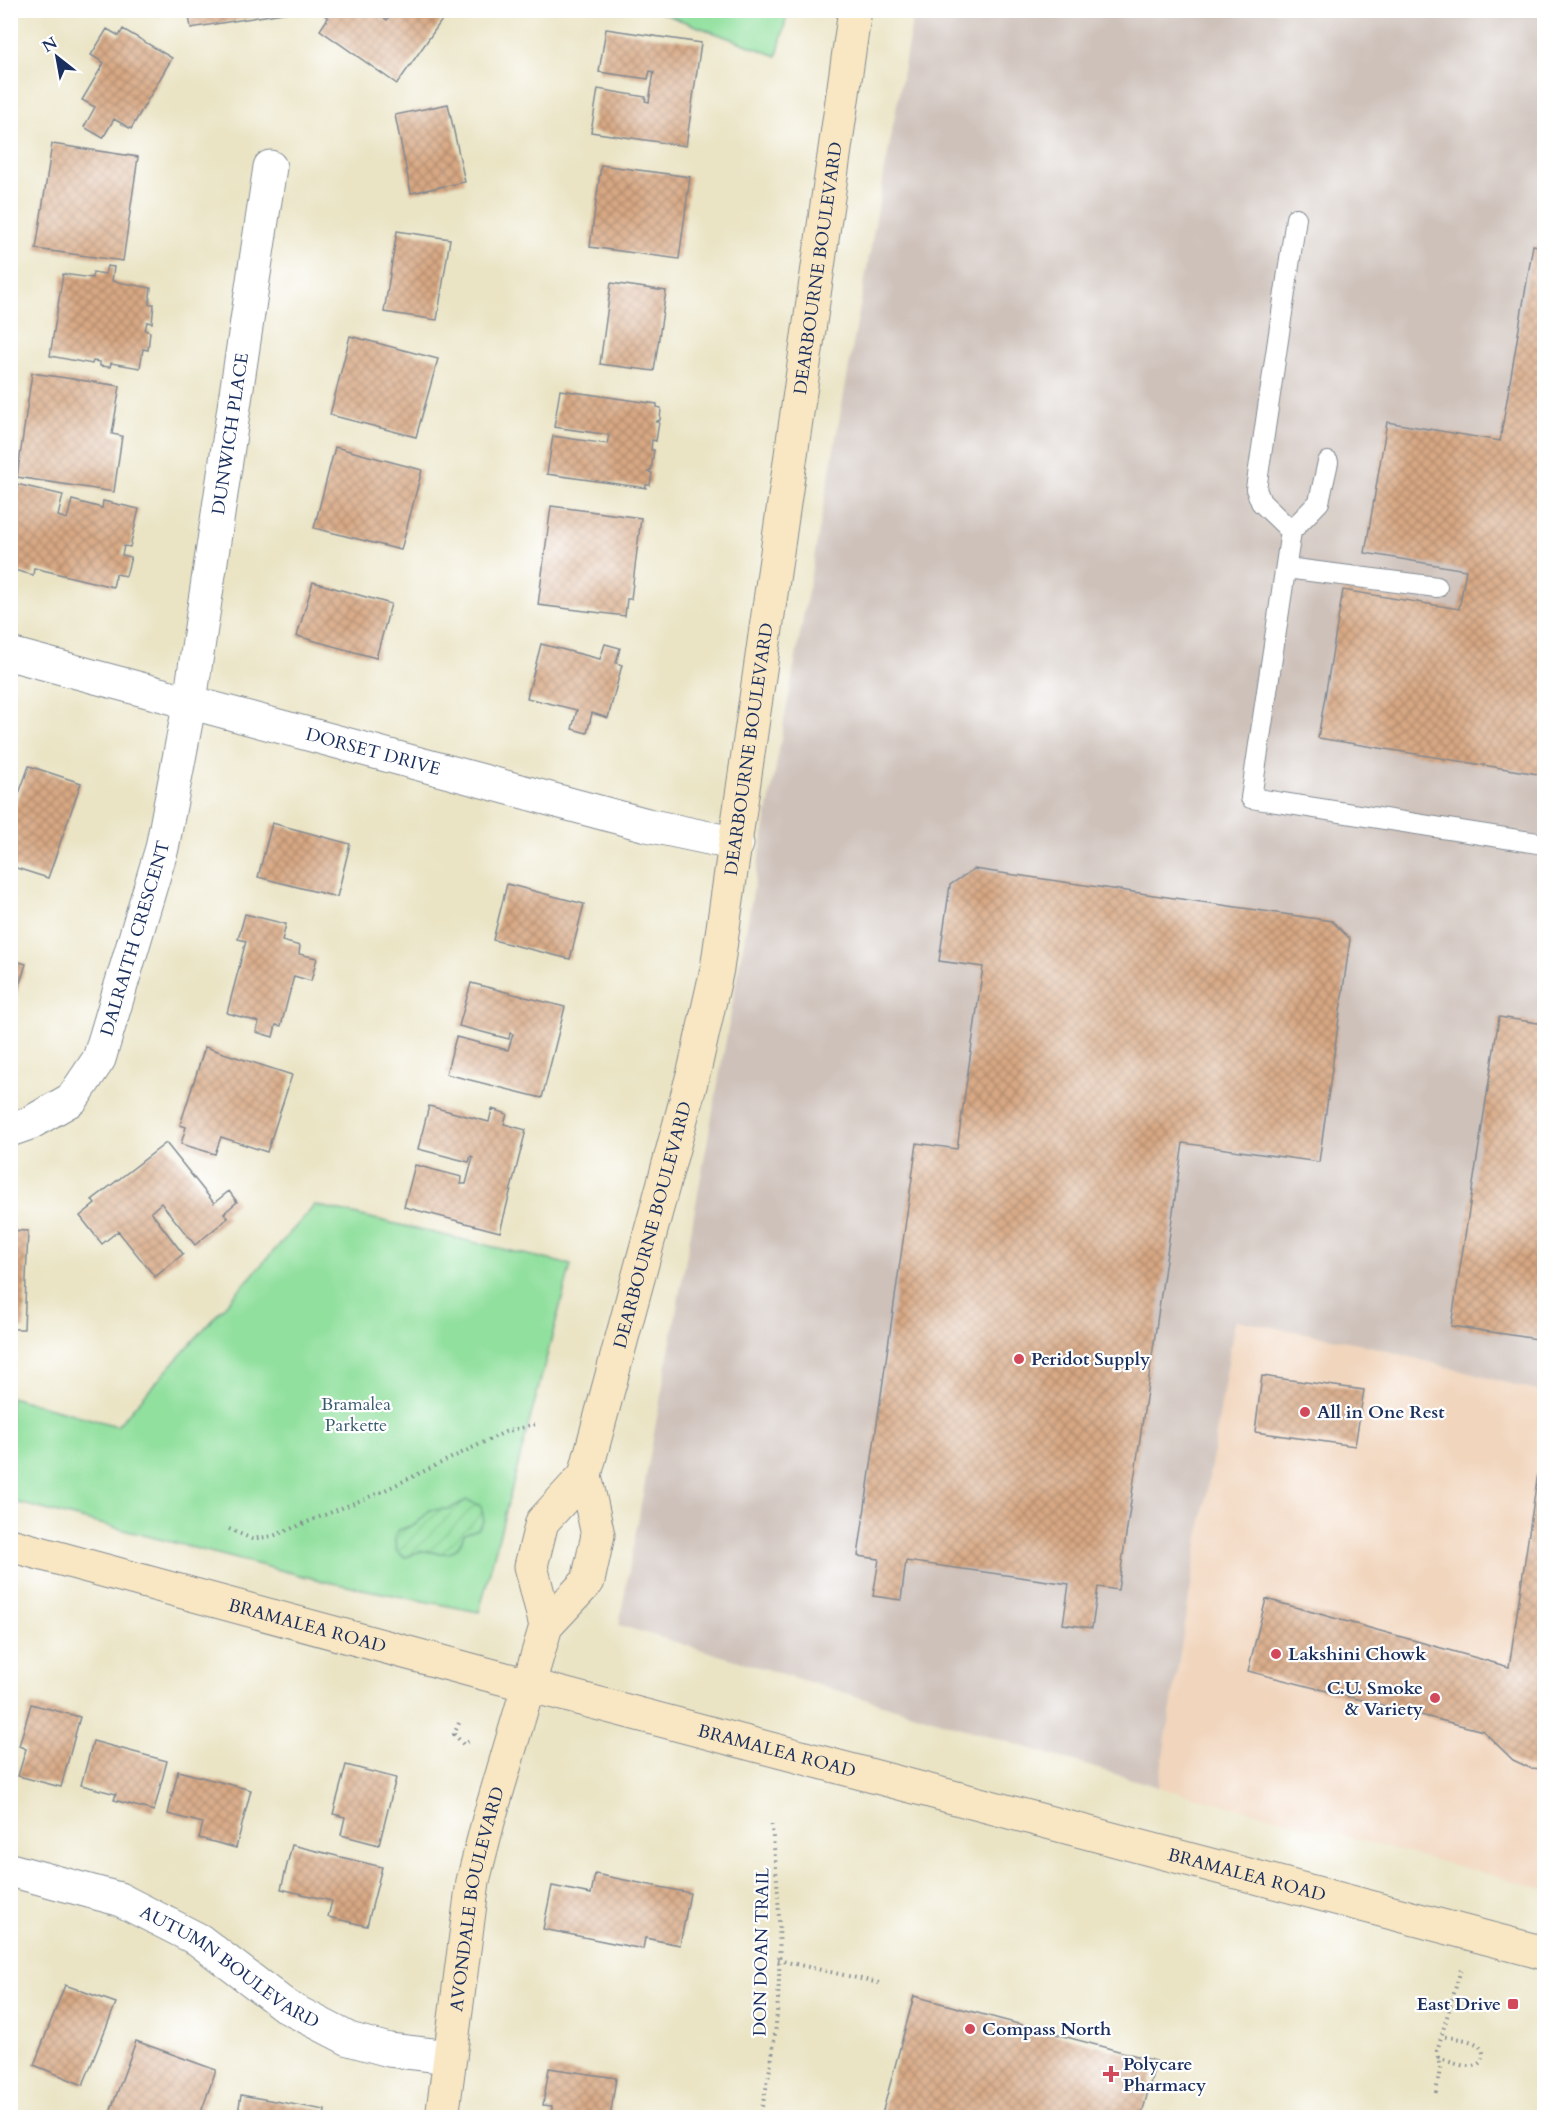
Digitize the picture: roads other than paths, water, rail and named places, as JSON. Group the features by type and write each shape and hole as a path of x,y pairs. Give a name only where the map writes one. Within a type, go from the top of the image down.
{"street":[{"name":"DEARBOURNE BOULEVARD","path":"528,1685 546,1626 588,1581 598,1535 585,1475 695,1067 717,969 737,844 855,10"},
{"name":"DUNWICH PLACE","path":"190,701 270,167"},
{"name":"DORSET DRIVE","path":"10,654 647,825 737,844"},
{"name":"DALRAITH CRESCENT","path":"10,1130 30,1123 72,1099 99,1059 162,848 190,701"},
{"name":"DEARBOURNE BOULEVARD","path":"546,1626 531,1566 542,1522 585,1475"},
{"name":"BRAMALEA ROAD","path":"10,1545 528,1685 1545,1953"},
{"name":"AVONDALE BOULEVARD","path":"442,2118 473,1881 528,1685"},
{"name":"AUTUMN BOULEVARD","path":"10,1870 119,1899 199,1940 287,2007 349,2039 389,2050 450,2057"}],"lane":[{"path":"1291,531 1261,502 1256,489 1296,218"},
{"path":"1328,462 1319,502 1291,531 1251,798 1545,844"},
{"path":"1286,568 1437,587"}],"place":[{"name":"Peridot Supply","path":"1019,1359"},
{"name":"All in One Rest","path":"1305,1412"},
{"name":"Lakshini Chowk","path":"1276,1654"},
{"name":"C.U. Smoke & Variety","path":"1435,1698"},
{"name":"East Drive","path":"1513,2004"},
{"name":"Compass North","path":"970,2029"},
{"name":"Polycare Pharmacy","path":"1111,2074"}],"park label":[{"name":"Bramalea Parkette","path":"356,1414"}]}
